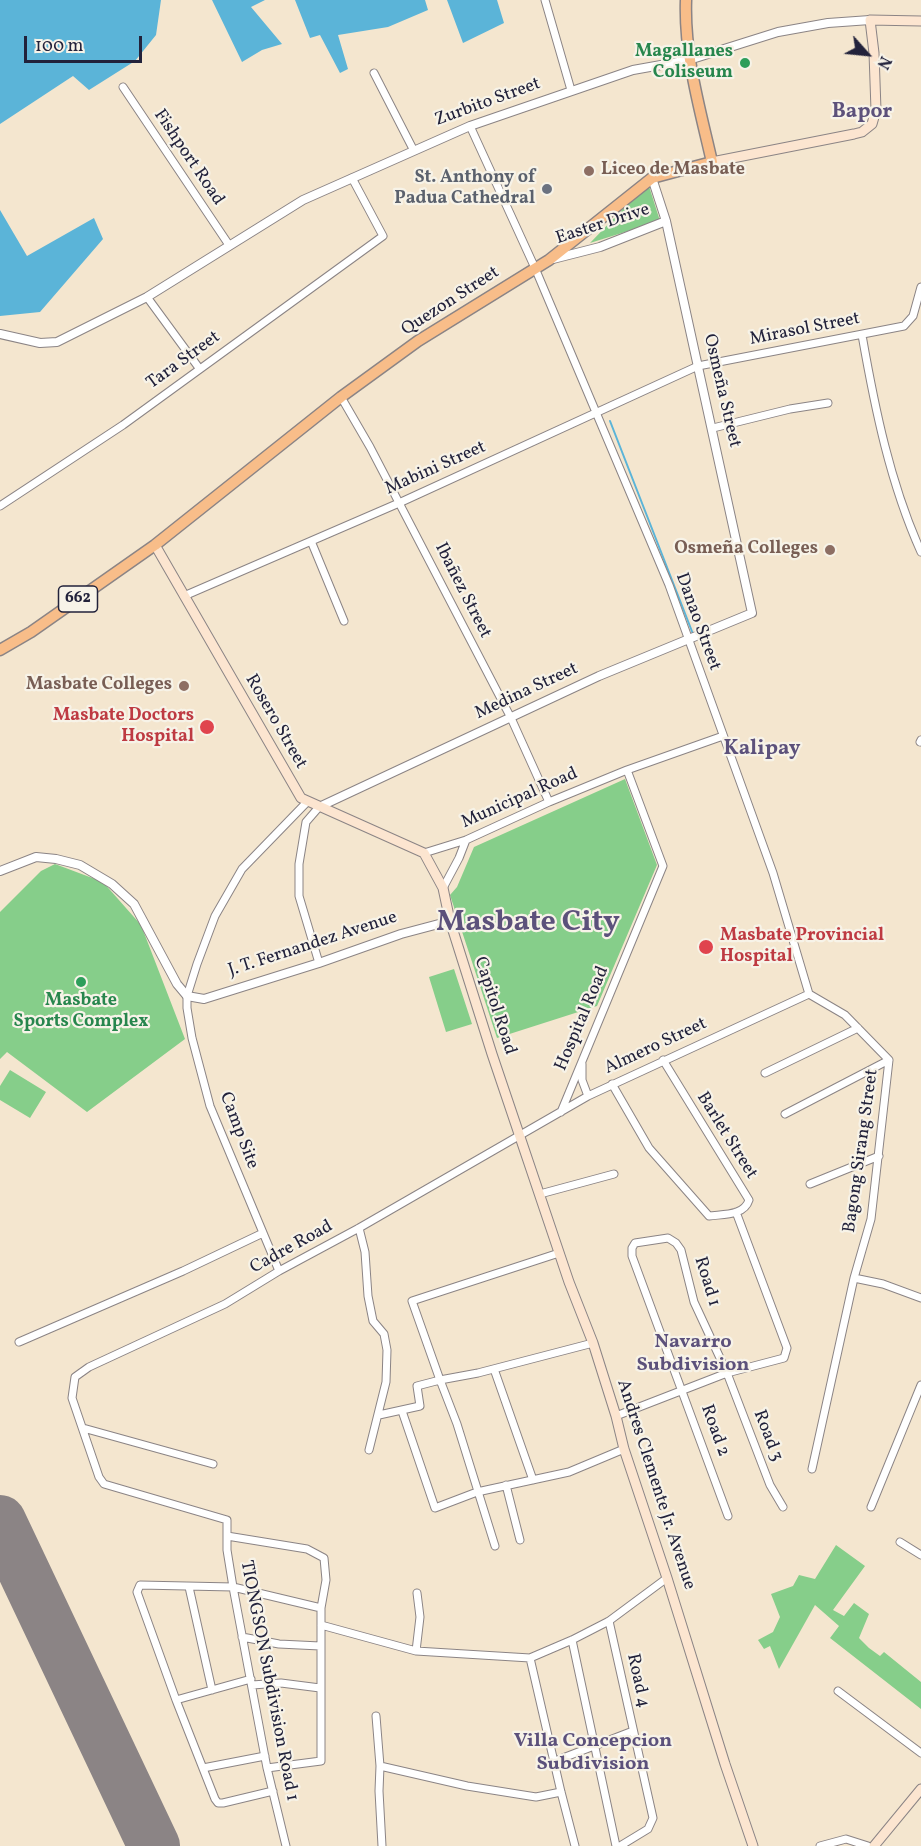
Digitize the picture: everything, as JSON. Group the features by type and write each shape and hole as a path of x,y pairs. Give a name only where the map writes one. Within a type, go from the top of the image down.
{"main road":[{"path":"686,0 685,33 689,60 712,162"},
{"path":"870,20 921,21"},
{"name":"Quezon Street","path":"0,650 31,632 155,545 341,398 418,341 549,260 651,178 712,162 843,137 868,129 875,118 876,110 870,20"},
{"name":"Rosero Street","path":"155,545 301,798 423,853"},
{"name":"Capitol Road","path":"423,853 443,888 450,921 520,1137"},
{"name":"Andres Clemente Jr. Avenue","path":"520,1137 559,1253 593,1343 624,1449 668,1578 725,1764 753,1846"},
{"path":"874,1846 921,1789"}],"street":[{"path":"545,0 571,90"},
{"name":"Zurbito Street","path":"0,334 40,343 52,343 147,297 303,201 413,149 470,126 633,70 689,60 778,32 828,23 870,20"},
{"path":"374,73 413,149"},
{"name":"Fishport Road","path":"123,87 229,246"},
{"name":"Danao Street","path":"470,126 535,268 669,585 773,873 809,994"},
{"name":"Tara Street","path":"0,506 123,425 382,236 352,178"},
{"name":"Osmeña Street","path":"651,178 666,221 752,613"},
{"name":"Easter Drive","path":"549,260 600,247 666,221"},
{"name":"Mirasol Street","path":"698,366 904,326 913,316 921,287"},
{"path":"147,297 199,368"},
{"path":"862,334 877,421 907,522 921,552"},
{"name":"Mabini Street","path":"184,596 399,503 698,366"},
{"name":"Ibañez Street","path":"341,398 370,447 511,718 549,802"},
{"path":"713,428 790,409 828,403"},
{"path":"311,541 344,621"},
{"name":"Medina Street","path":"319,807 599,676 752,613"},
{"name":"Municipal Road","path":"423,853 466,840 627,770 723,736"},
{"name":"Hospital Road","path":"561,1112 663,866 627,770"},
{"name":"Camp Site","path":"279,1271 210,1106 192,1038 187,1008 197,964 214,916 242,869 308,801"},
{"path":"319,807 306,822 299,864 299,896 319,963"},
{"path":"296,813 306,822"},
{"path":"443,888 466,840"},
{"path":"0,871 36,857 56,859 80,865 112,884 134,904 177,984 188,996"},
{"name":"J. T. Fernandez Avenue","path":"188,996 204,999 319,963 401,934 450,921"},
{"name":"Bagong Sirang Street","path":"809,994 845,1015 889,1060 871,1219 854,1278 812,1468"},
{"name":"Almero Street","path":"520,1137 612,1084 809,994"},
{"path":"765,1073 858,1028"},
{"name":"Barlet Street","path":"663,1060 749,1200 747,1207 736,1212"},
{"path":"784,1114 889,1060"},
{"path":"582,1062 582,1080 588,1096"},
{"path":"612,1084 649,1148 709,1216 736,1212 787,1348 784,1358 727,1373 616,1416"},
{"name":"Cadre Road","path":"82,1428 72,1398 75,1377 89,1367 225,1304 279,1271 520,1137"},
{"path":"810,1184 879,1156"},
{"path":"540,1194 614,1174"},
{"path":"359,1228 366,1252 373,1321 384,1334 387,1350 386,1382 369,1450"},
{"path":"19,1342 152,1285 263,1233"},
{"name":"Road 1","path":"632,1256 635,1243 668,1238 676,1243 681,1250 694,1302 727,1373"},
{"path":"495,1546 457,1424 412,1300 559,1253"},
{"name":"Road 2","path":"632,1256 728,1516"},
{"path":"854,1278 883,1284 921,1298"},
{"path":"379,1415 420,1406 417,1386 593,1343"},
{"path":"494,1369 533,1480"},
{"name":"Road 3","path":"727,1373 770,1485 783,1507"},
{"path":"871,1507 921,1385"},
{"path":"402,1411 435,1508 477,1492 569,1472 624,1449"},
{"path":"82,1428 213,1464"},
{"name":"TIONGSON Subdivision Road 1","path":"82,1428 99,1477 104,1484 227,1520 227,1550 242,1637 267,1768 286,1846"},
{"path":"506,1485 520,1540"},
{"path":"227,1536 307,1549 324,1558 326,1580 321,1608 320,1646 321,1761 267,1768"},
{"path":"900,1542 921,1555"},
{"path":"321,1625 416,1651 530,1658 609,1621 668,1578"},
{"path":"273,1791 218,1803 176,1701 137,1592 138,1588 140,1585 233,1587 321,1608"},
{"path":"189,1587 212,1690"},
{"path":"416,1651 420,1617 417,1593"},
{"name":"Road 4","path":"609,1621 654,1818 648,1829 618,1846"},
{"path":"242,1637 279,1644 320,1646"},
{"path":"572,1640 618,1846"},
{"path":"530,1658 575,1846"},
{"path":"176,1701 212,1690 251,1682 320,1688"},
{"path":"838,1691 921,1753"},
{"path":"376,1716 382,1846"},
{"path":"555,1761 633,1731"},
{"path":"203,1768 265,1756"},
{"path":"380,1766 536,1797 561,1792"},
{"path":"820,1846 846,1839 868,1846"}],"green space":[{"path":"648,183 660,221 590,243"},
{"path":"625,779 657,865 597,1006 497,1038 450,895 457,887 474,847"},
{"name":"Masbate Sports Complex","path":"55,864 103,882 141,925 185,1039 87,1112 7,1052 0,1059 0,912 41,871"},
{"path":"454,969 472,1024 446,1032 429,977"},
{"path":"10,1070 46,1092 30,1118 0,1100 0,1086"},
{"path":"836,1545 865,1566 833,1610 844,1616 854,1603 869,1614 859,1638 880,1656 884,1652 921,1682 921,1709 830,1638 839,1626 815,1605 779,1669 770,1646 764,1649 758,1640 773,1632 780,1617 771,1594 793,1586 799,1575 815,1579"}],"water":[{"path":"0,0 161,0 156,35 135,61 89,90 73,76 0,124"},
{"path":"212,0 265,0 251,7 282,44 262,50 242,62"},
{"path":"295,0 425,0 428,10 388,27 338,35 348,69 340,73 320,35 310,38"},
{"path":"447,0 497,0 504,23 463,43"},
{"path":"0,210 27,256 94,218 103,239 40,312 0,316"}],"waterway":[{"path":"610,421 693,634"}],"runway":[{"path":"0,1521 154,1846"}],"place":[{"name":"Magallanes Coliseum","path":"745,63"},
{"name":"Liceo de Masbate","path":"589,171"},
{"name":"St. Anthony of Padua Cathedral","path":"547,189"},
{"name":"Osmeña Colleges","path":"830,550"},
{"name":"Masbate Colleges","path":"184,686"},
{"name":"Masbate Doctors Hospital","path":"207,727"},
{"name":"Masbate Provincial Hospital","path":"706,947"},
{"name":"Masbate Sports Complex","path":"81,982"}],"district":[{"name":"Bapor","path":"862,113"},
{"name":"Kalipay","path":"762,750"},
{"name":"Masbate City","path":"528,924"},
{"name":"Navarro Subdivision","path":"693,1354"},
{"name":"Villa Concepcion Subdivision","path":"593,1754"}]}
